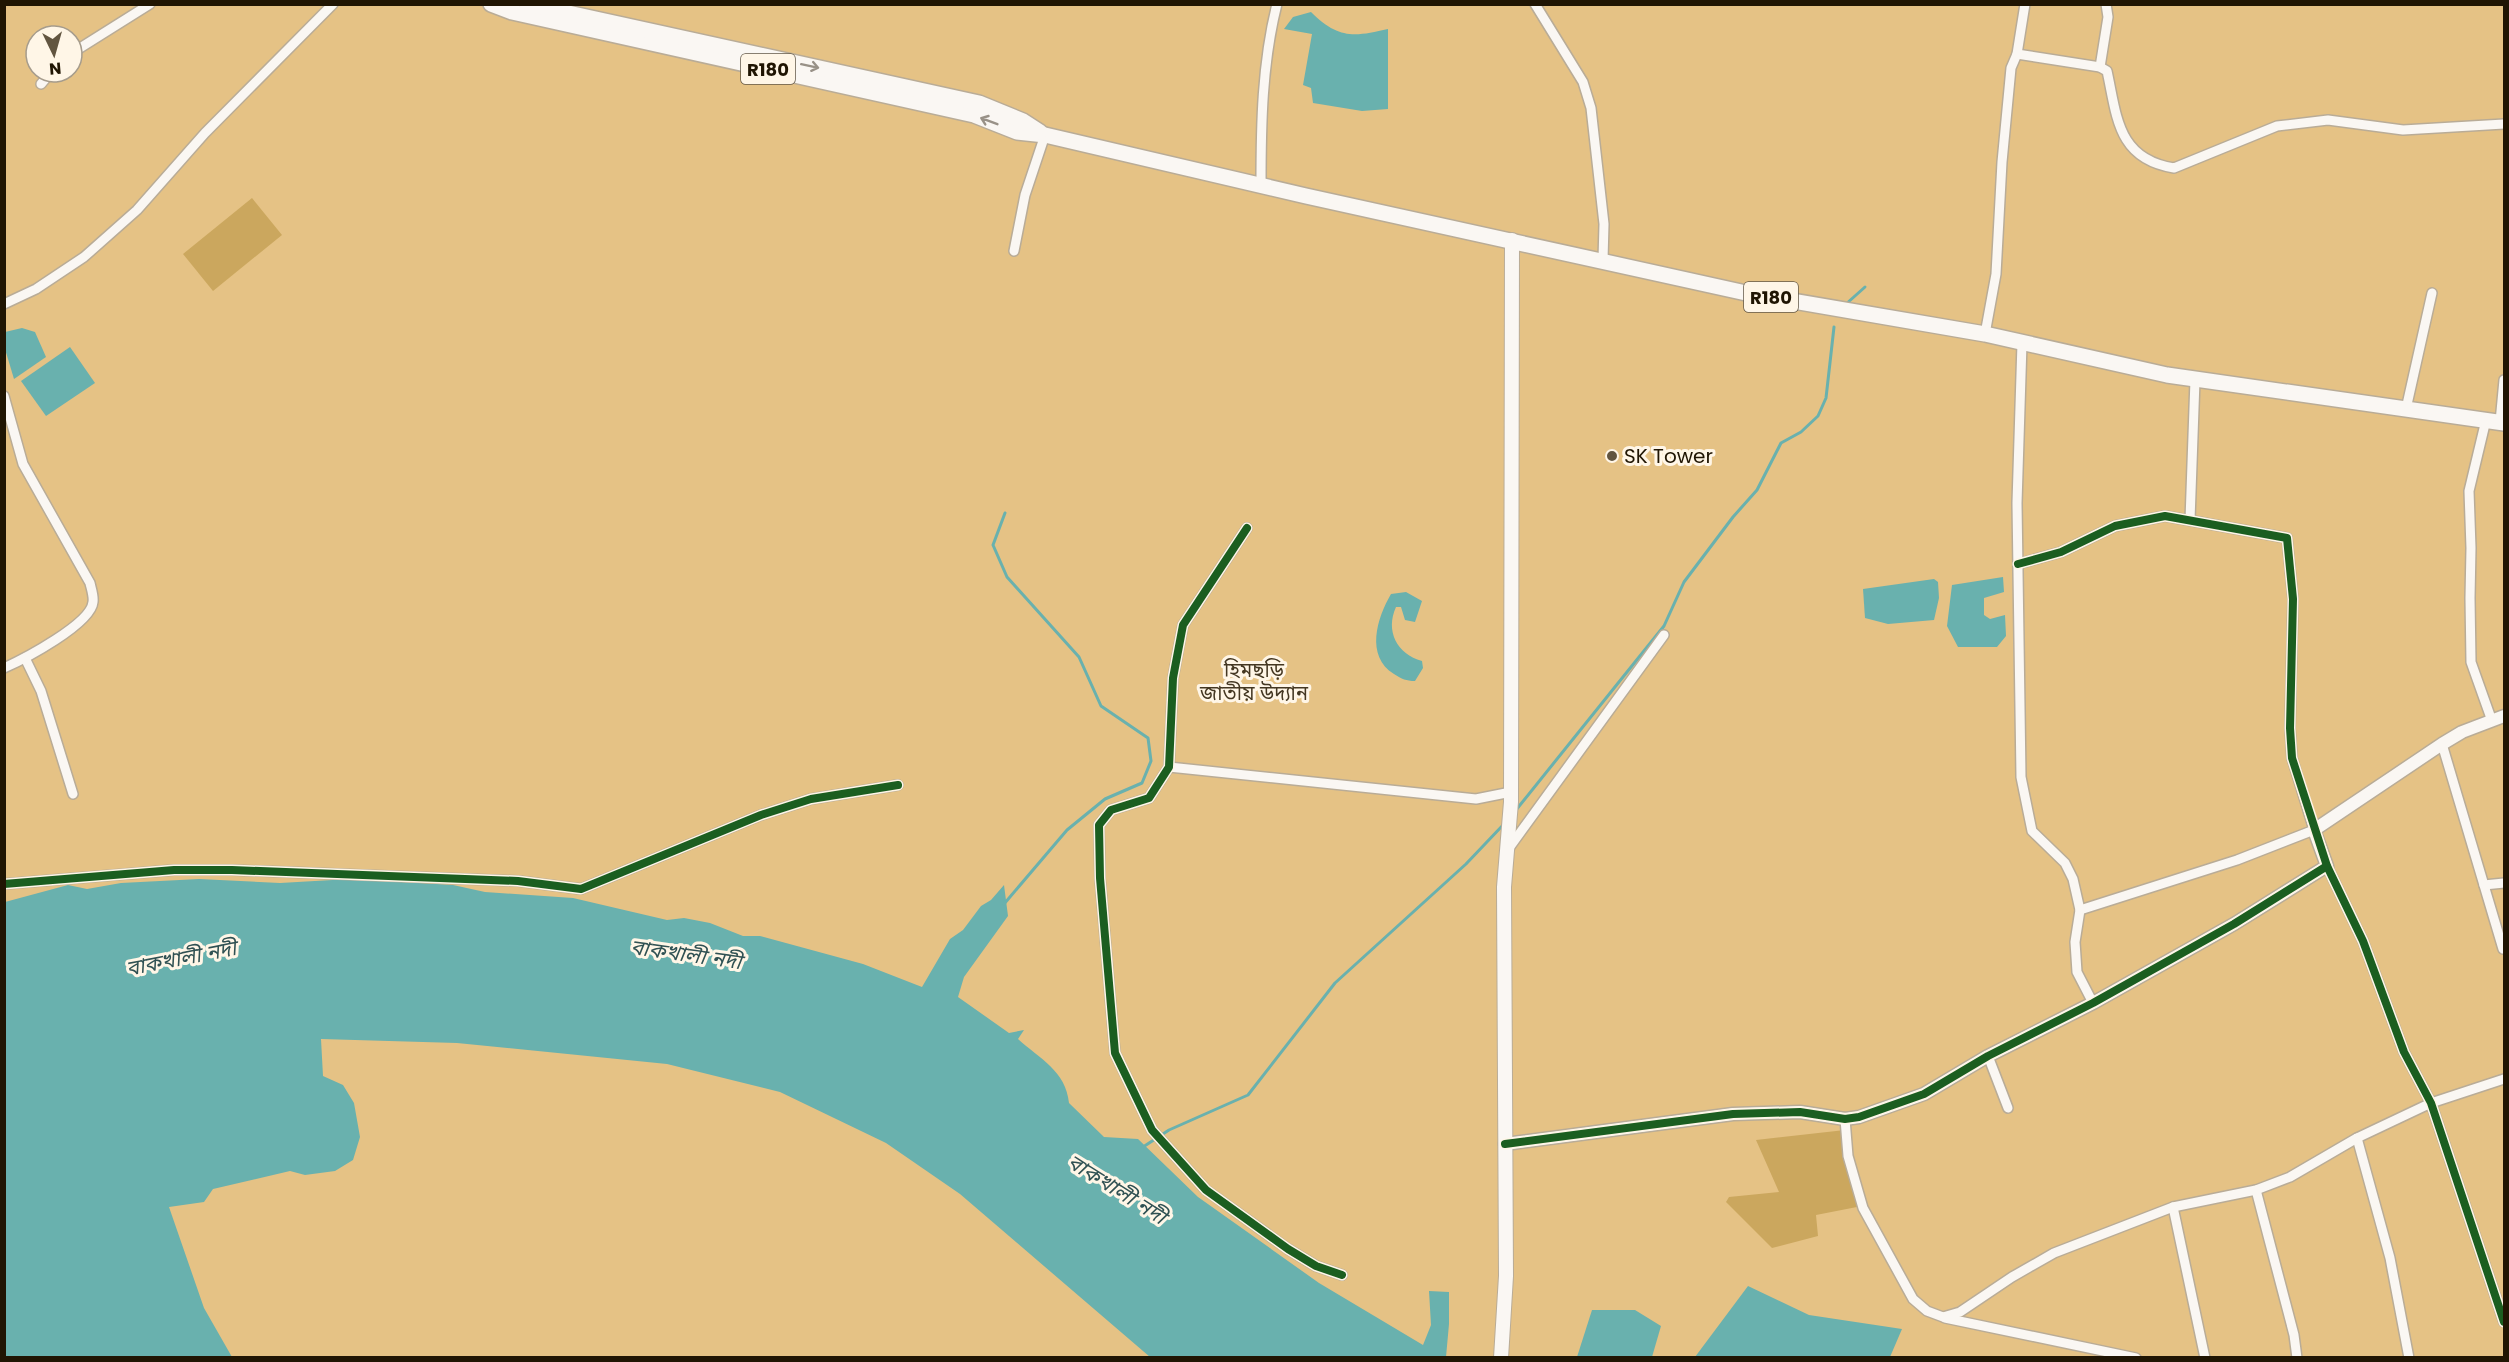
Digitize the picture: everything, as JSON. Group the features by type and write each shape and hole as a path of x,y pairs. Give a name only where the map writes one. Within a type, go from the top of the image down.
{"main road":[{"name":"R180","path":"490,4 512,12 974,115 1017,132 1045,135 1746,293 1985,334 2195,380 2497,422"},
{"name":"R180","path":"527,4 979,103 1023,121 1045,135"},
{"path":"1501,1358 1506,1276 1504,887 1511,797 1512,240"}],"street":[{"path":"84,45 150,4"},
{"path":"4,304 36,289 84,257 137,210 205,133 333,4"},
{"path":"1261,184 1261,127 1269,34 1277,4"},
{"path":"1535,4 1583,82 1591,108 1604,224 1603,260"},
{"path":"1985,334 1996,274 2010,68 2017,54 2025,4"},
{"path":"2100,67 2108,17 2106,4"},
{"path":"2017,54 2100,67 2107,71 2120,131 2130,145 2156,165 2174,168 2277,126 2328,120 2403,130 2505,124"},
{"path":"1014,251 1025,195 1045,135"},
{"path":"2406,409 2432,293"},
{"path":"2022,343 2017,503 2019,741 2027,815 2032,831 2065,863 2073,879 2080,910 2076,942 2078,972 2093,1003"},
{"path":"2190,520 2195,380"},
{"path":"2492,721 2472,663 2469,491 2497,422 2505,380"},
{"path":"4,396 23,464 90,583 93,602 86,616 25,658 4,668"},
{"path":"2018,564 2061,552 2115,526 2165,516 2287,538 2293,599 2290,728 2292,758 2327,866 2363,941 2404,1052 2431,1103 2505,1322"},
{"path":"1247,528 1183,625 1173,678 1169,767 1149,798 1111,810 1100,825 1100,878 1115,1053 1152,1130 1206,1190 1288,1249 1316,1266 1342,1275"},
{"path":"1507,850 1664,636"},
{"path":"25,658 41,691 73,794"},
{"path":"2080,910 2237,860 2314,830 2442,744 2505,716"},
{"path":"2442,744 2503,949"},
{"path":"1169,767 1476,799 1511,797"},
{"path":"4,884 174,870 232,870 518,881 581,889 626,873 761,816 811,799 898,785"},
{"path":"1505,1144 1733,1114 1800,1112 1845,1119 1859,1117 1924,1094 1988,1056 2093,1003 2234,924 2327,866"},
{"path":"2484,885 2505,883"},
{"path":"1988,1056 2008,1108"},
{"path":"1943,1317 1960,1312 2012,1277 2054,1253 2173,1207 2256,1190 2290,1177 2357,1138 2431,1103 2505,1079"},
{"path":"1845,1119 1848,1156 1863,1208 1913,1299 1927,1311 2085,1353 2136,1358"},
{"path":"2357,1138 2390,1258 2409,1358"},
{"path":"2256,1190 2294,1335 2297,1358"},
{"path":"2173,1207 2205,1358"}],"green space":[{"name":"হিমছড়ি জাতীয় উদ্যান","path":"4,5 2504,5 2504,1357 165,1357 5,1166"}],"shaded area":[{"path":"252,198 282,235 213,291 183,254"},
{"path":"1845,1130 1862,1206 1816,1215 1818,1236 1772,1248 1726,1202 1729,1197 1779,1192 1756,1140"}],"water":[{"path":"1311,12 1330,27 1347,34 1365,34 1388,29 1388,109 1362,111 1313,103 1311,88 1303,85 1312,34 1284,29 1293,17"},
{"path":"22,328 35,332 46,357 14,379 5,349 5,332"},
{"path":"70,347 95,383 46,416 21,381"},
{"path":"2003,577 2004,592 1984,598 1984,615 1990,619 2005,615 2006,636 1997,647 1958,647 1947,626 1952,585"},
{"path":"1934,579 1938,582 1939,598 1934,620 1888,624 1865,618 1863,589"},
{"path":"1406,592 1422,601 1415,622 1405,620 1401,607 1396,607 1392,625 1400,647 1413,658 1422,661 1423,668 1415,681 1409,681 1394,674 1385,666 1379,657 1377,647 1378,625 1391,594"},
{"name":"বাকখালী নদী","path":"199,879 280,883 350,879 453,885 485,892 573,898 667,920 684,918 710,923 743,936 760,936 863,964 922,987 950,939 963,930 981,906 991,900 1004,885 1008,916 964,977 958,997 1009,1033 1024,1030 1018,1039 1051,1066 1063,1082 1069,1103 1104,1137 1138,1139 1198,1197 1319,1283 1423,1345 1431,1325 1429,1291 1449,1292 1446,1357 1150,1357 960,1194 886,1143 780,1092 667,1064 457,1043 321,1039 323,1076 343,1085 354,1103 360,1137 353,1160 335,1171 305,1175 290,1171 213,1189 204,1202 169,1207 204,1308 232,1357 5,1358 5,902 68,885 87,889 121,883"},
{"path":"1748,1286 1809,1315 1902,1329 1890,1357 1695,1357"},
{"path":"1592,1310 1635,1310 1661,1326 1652,1357 1577,1357"}],"waterway":[{"path":"1846,304 1865,287"},
{"path":"1516,810 1664,626 1684,582 1733,517 1757,490 1781,443 1801,432 1818,416 1826,398 1834,327"},
{"path":"1004,904 1067,830 1105,799 1142,783 1151,761 1148,738 1101,706 1079,657 1007,577 993,545 1005,513"},
{"path":"1143,1147 1169,1130 1248,1095 1335,983 1466,864 1504,824"}],"cycle path":[{"path":"2018,564 2061,552 2115,526 2165,516 2287,538 2293,599 2290,728 2292,758 2327,866 2363,941 2404,1052 2431,1103 2504,1322"},
{"path":"1247,528 1183,625 1173,678 1169,767 1149,798 1111,810 1099,825 1100,878 1115,1053 1152,1130 1206,1190 1288,1249 1316,1266 1342,1275"},
{"path":"4,884 174,870 232,870 518,881 581,889 761,815 811,799 898,785"},
{"path":"1505,1144 1733,1114 1800,1112 1845,1119 1859,1117 1924,1094 1988,1056 2093,1003 2234,924 2327,866"}],"place":[{"name":"SK Tower","path":"1612,456"}]}
